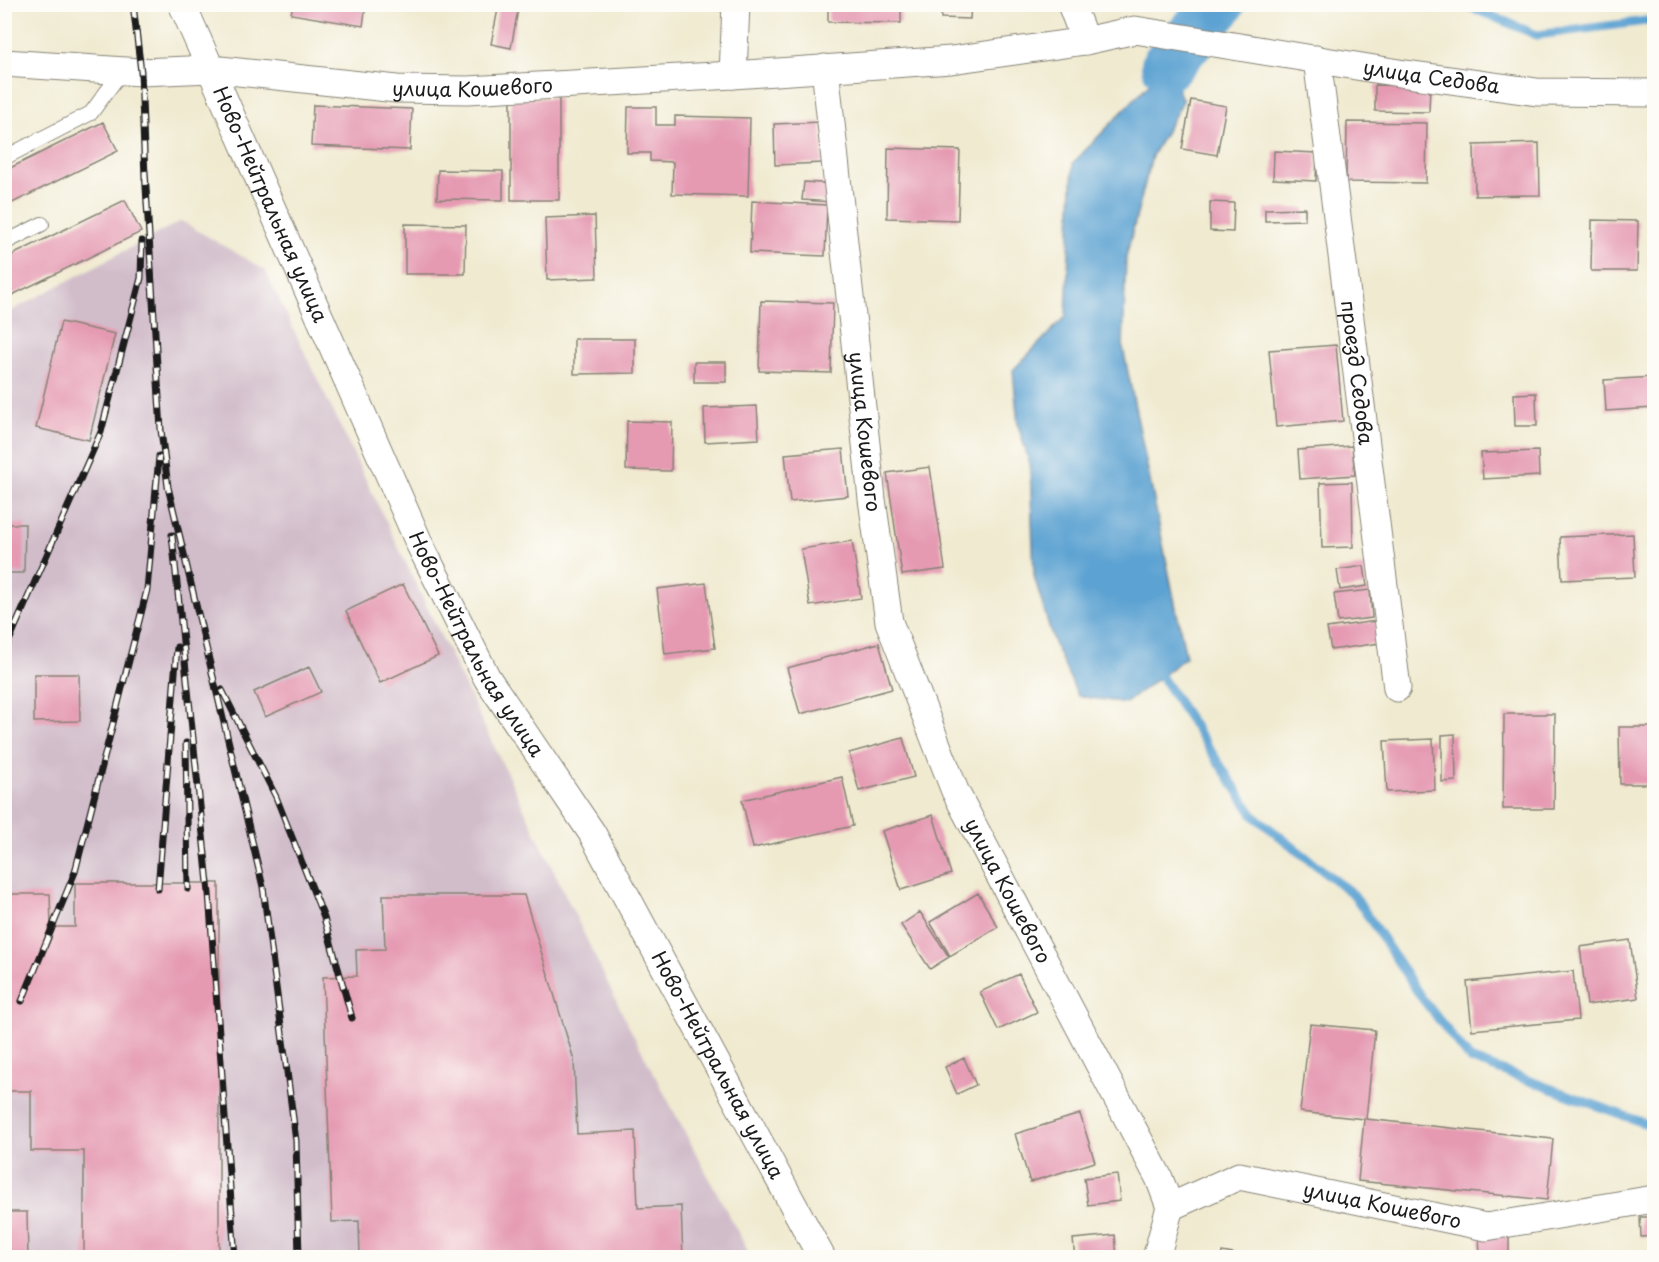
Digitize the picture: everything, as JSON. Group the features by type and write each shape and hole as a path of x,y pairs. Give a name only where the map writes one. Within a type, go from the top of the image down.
{"street":[{"name":"Ново-Нейтральная улица","path":"182,4 420,545 487,678 592,833 822,1257"},
{"path":"733,75 736,4"},
{"path":"1071,4 1085,41"},
{"name":"улица Кошевого","path":"4,63 122,70 212,69 397,89 468,90 951,60 1085,41 1135,30 1209,40"},
{"name":"улица Седова","path":"1209,40 1317,59 1537,92 1654,93"},
{"name":"проезд Седова","path":"1317,59 1397,688"},
{"name":"улица Кошевого","path":"825,68 872,499 889,622 955,791 1154,1168 1170,1207 1239,1176 1486,1227 1654,1199"},
{"path":"1156,1257 1170,1207"}],"lane":[{"path":"4,158 91,113 122,70"},
{"path":"4,243 42,224"}],"shaded area":[{"path":"181,221 265,270 627,1023 751,1257 5,1258 5,314"}],"water":[{"path":"1167,65 1183,101 1152,156 1126,257 1123,348 1186,657 1126,703 1078,696 1054,643 1034,576 1030,465 1018,425 1013,370 1066,316 1073,163"}],"building":[{"path":"293,4 366,4 363,26 291,14"},
{"path":"406,4 447,4 446,13"},
{"path":"499,4 519,4 511,48 491,44"},
{"path":"702,4 723,4 721,11"},
{"path":"828,4 901,4 901,23 828,22"},
{"path":"942,4 971,4 970,19 941,18"},
{"path":"1375,85 1430,86 1429,112 1375,111"},
{"path":"511,98 559,98 559,200 511,200"},
{"path":"1191,100 1226,106 1217,155 1182,149"},
{"path":"313,105 412,109 410,150 311,146"},
{"path":"628,107 656,107 656,125 675,125 675,116 750,118 748,196 672,194 673,162 650,161 650,153 627,153"},
{"path":"103,122 118,151 4,207 4,171"},
{"path":"821,122 823,163 775,165 774,124"},
{"path":"1347,122 1427,123 1426,183 1346,182"},
{"path":"1539,143 1540,195 1475,196 1474,145"},
{"path":"888,148 960,150 958,220 887,218"},
{"path":"1274,151 1317,153 1316,181 1273,179"},
{"path":"438,170 503,171 503,200 437,199"},
{"path":"804,182 834,184 832,202 802,200"},
{"path":"125,200 141,232 4,299 4,259"},
{"path":"752,201 827,205 825,256 750,253"},
{"path":"1210,202 1234,203 1233,232 1210,231"},
{"path":"1305,208 1305,220 1265,221 1265,209"},
{"path":"595,216 597,278 547,280 545,218"},
{"path":"1592,220 1638,221 1637,271 1591,271"},
{"path":"405,224 466,225 465,274 405,274"},
{"path":"761,301 833,303 831,373 759,371"},
{"path":"61,322 115,334 89,440 36,428"},
{"path":"574,339 635,339 635,373 574,374"},
{"path":"1336,345 1343,421 1276,427 1269,350"},
{"path":"694,362 726,362 726,382 694,382"},
{"path":"1654,377 1654,408 1606,411 1604,380"},
{"path":"1536,393 1537,426 1515,426 1514,394"},
{"path":"757,406 759,439 705,442 704,408"},
{"path":"627,421 672,422 671,471 626,470"},
{"path":"1352,446 1355,475 1300,479 1298,450"},
{"path":"843,449 848,496 790,502 785,454"},
{"path":"1538,451 1539,476 1483,479 1481,453"},
{"path":"930,467 945,569 902,575 887,473"},
{"path":"1352,482 1353,547 1322,548 1320,483"},
{"path":"4,524 25,524 24,573 4,573"},
{"path":"1633,534 1635,577 1562,580 1560,537"},
{"path":"852,541 861,598 810,606 801,549"},
{"path":"1364,566 1367,586 1340,590 1337,570"},
{"path":"706,583 715,648 665,654 657,589"},
{"path":"403,584 438,656 380,683 346,611"},
{"path":"1370,590 1372,618 1338,622 1334,594"},
{"path":"1376,621 1380,643 1331,650 1327,628"},
{"path":"879,643 892,689 800,714 787,668"},
{"path":"309,667 321,692 265,717 254,692"},
{"path":"34,674 79,674 80,721 34,722"},
{"path":"1504,714 1555,714 1554,809 1503,809"},
{"path":"1619,727 1654,727 1654,784 1620,784"},
{"path":"1455,734 1456,781 1442,782 1442,735"},
{"path":"903,738 914,777 859,791 849,753"},
{"path":"1433,739 1435,790 1387,792 1384,741"},
{"path":"842,777 853,826 753,848 742,800"},
{"path":"933,815 951,874 901,890 882,831"},
{"path":"75,883 219,883 219,1258 84,1258 84,1151 31,1151 31,1091 4,1091 4,894 50,894 51,927 75,927"},
{"path":"978,893 998,927 950,956 930,922"},
{"path":"383,895 524,895 574,1060 577,1134 635,1131 638,1208 681,1206 683,1258 360,1258 359,1221 332,1222 323,977 357,976 356,950 385,949"},
{"path":"920,912 949,957 930,969 901,925"},
{"path":"1630,940 1638,998 1587,1005 1580,947"},
{"path":"1573,971 1578,1020 1472,1030 1467,982"},
{"path":"1019,974 1037,1012 998,1030 980,992"},
{"path":"1310,1024 1375,1030 1366,1119 1553,1139 1547,1200 1358,1181 1364,1119 1300,1112"},
{"path":"964,1058 976,1085 957,1094 945,1067"},
{"path":"1080,1114 1095,1162 1030,1182 1015,1134"},
{"path":"1117,1174 1120,1201 1088,1205 1084,1178"},
{"path":"4,1212 27,1212 28,1258 4,1258"},
{"path":"1640,1217 1654,1217 1654,1236 1641,1237"},
{"path":"1479,1234 1509,1234 1509,1258 1480,1258"},
{"path":"1115,1235 1117,1258 1075,1258 1073,1239"},
{"path":"1222,1252 1244,1256 1244,1258 1221,1258"}],"waterway":[{"path":"1167,65 1219,4"},
{"path":"1463,4 1537,35 1654,20"},
{"path":"1161,676 1254,816 1354,895 1421,997 1470,1059 1644,1123 1654,1124"}],"railway":[{"path":"133,4 141,72 145,178"},
{"path":"145,171 161,430 168,487 263,887 296,1141 299,1258"},
{"path":"4,652 101,432 141,278 142,241"},
{"path":"22,1001 75,872 147,590 159,456"},
{"path":"172,535 209,893 235,1258"},
{"path":"158,889 177,647"},
{"path":"222,690 276,797 324,918 352,1018"},
{"path":"186,743 188,889"}]}
